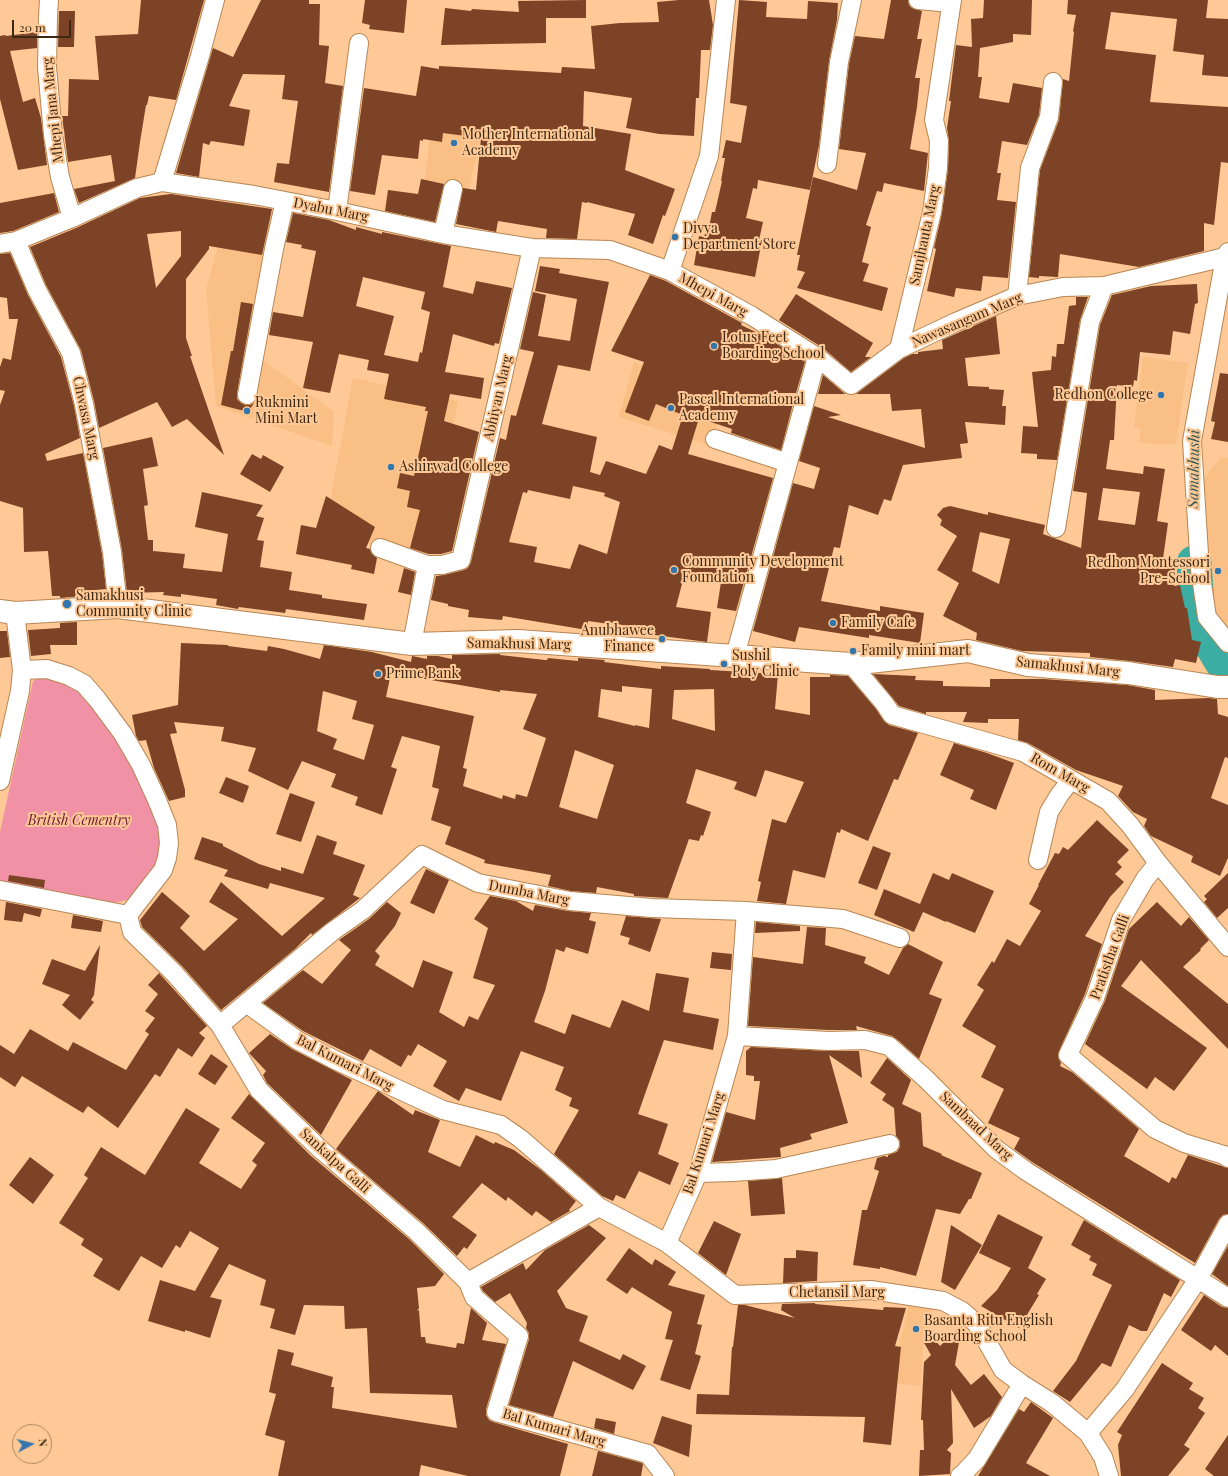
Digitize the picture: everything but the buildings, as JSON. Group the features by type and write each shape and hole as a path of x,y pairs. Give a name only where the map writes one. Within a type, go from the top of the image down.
{"main road":[{"name":"Samakhusi Marg","path":"7,612 118,606 412,644 518,641 851,664 968,651 1028,665 1128,673 1223,687"}],"street":[{"name":"Mhepi Jana Marg","path":"49,0 47,66 53,136 60,177 72,218"},
{"path":"162,182 200,56 215,0"},
{"name":"Mhepi Marg","path":"726,0 709,156 670,271 752,316 818,357"},
{"path":"827,164 838,62 852,0"},
{"path":"918,0 952,2"},
{"name":"Samjhauta Marg","path":"898,349 932,212 938,168 939,142 934,120 952,2"},
{"path":"337,211 359,43"},
{"path":"1017,296 1030,168 1049,116 1053,82"},
{"name":"Dyabu Marg","path":"8,242 72,218 137,188 162,182 254,195 444,234 532,248 610,250 670,271"},
{"path":"444,234 454,189"},
{"path":"247,395 284,201"},
{"name":"Chwasa Marg","path":"8,242 72,352 84,404 112,552 118,606"},
{"name":"Abhiyan Marg","path":"380,548 427,565 442,565 462,560 532,248"},
{"path":"1227,255 1192,442 1200,570 1207,616 1228,643"},
{"name":"Nawasangam Marg","path":"818,357 851,385 898,349 1017,296 1063,287 1104,286 1227,255"},
{"path":"1056,528 1090,322 1104,286"},
{"path":"734,656 818,357"},
{"path":"715,439 788,463"},
{"path":"412,644 427,565"},
{"path":"0,781 20,691 22,670 7,612"},
{"name":"Rom Marg","path":"851,664 884,703 892,715 1023,752 1108,801 1130,825 1158,863 1228,947"},
{"path":"22,670 46,669 69,676 84,684 123,734 141,765 157,800 167,825 170,843 167,858 163,870 157,879 128,915"},
{"path":"1038,860 1050,812 1060,794 1072,780"},
{"name":"Dumba Marg","path":"246,1003 333,931 363,910 422,855 478,883 570,902 652,908 746,910"},
{"name":"Pratistha Galli","path":"1158,863 1145,879 1121,920 1095,998 1068,1054 1155,1129 1184,1143 1227,1152"},
{"path":"0,890 128,915"},
{"path":"737,1036 746,910 843,919 900,938"},
{"path":"128,915 132,932 174,973 220,1025 246,1003"},
{"name":"Bal Kumari Marg","path":"246,1003 297,1040 335,1060 443,1110 501,1125 521,1139 598,1207 667,1243 698,1173 707,1135 737,1036"},
{"name":"Sankalpa Galli","path":"220,1025 259,1090 320,1149 416,1232 468,1282"},
{"name":"Sambaad Marg","path":"737,1036 829,1042 865,1040 889,1046 926,1078 996,1149 1032,1175 1228,1298"},
{"path":"698,1173 776,1169 890,1144"},
{"path":"468,1282 598,1207"},
{"path":"1109,1476 1103,1458 1088,1433 1126,1389 1198,1279 1228,1224"},
{"name":"Chetansil Marg","path":"667,1243 735,1294 871,1290 943,1301 962,1311 977,1324 1003,1370 1052,1403 1088,1433"},
{"name":"Bal Kumari Marg","path":"468,1282 474,1297 519,1336 496,1412 648,1454 666,1476"},
{"path":"960,1476 977,1459 1022,1384"}],"shaded area":[{"name":"Mother International Academy","path":"434,99 487,106 469,190 425,180"},
{"path":"231,200 284,217 259,357 334,412 332,446 216,406 206,289"},
{"name":"Redhon College","path":"1143,357 1188,363 1176,444 1139,443 1141,428 1134,427"},
{"name":"Pascal International Academy","path":"634,362 724,399 712,446 619,417"},
{"name":"Ashirwad College","path":"353,378 458,401 426,558 324,533"},
{"name":"Redhon Montessori Pre-School","path":"1221,457 1228,458 1228,632 1212,615 1202,481"},
{"name":"Basanta Ritu English Boarding School","path":"909,1304 933,1309 923,1349 921,1386 883,1382 898,1351"}],"green space":[{"name":"British Cementry","path":"40,677 48,677 75,687 98,711 122,746 147,789 164,839 152,875 127,900 114,903 0,883 0,832 33,681"}],"waterway":[{"name":"Samakhushi","path":"1194,563 1198,622 1228,672"}],"place":[{"name":"Mother International Academy","path":"454,143"},
{"name":"Divya Department Store","path":"675,237"},
{"name":"Lotus Feet Boarding School","path":"714,346"},
{"name":"Redhon College","path":"1161,395"},
{"name":"Pascal International Academy","path":"671,408"},
{"name":"Rukmini Mini Mart","path":"247,411"},
{"name":"Ashirwad College","path":"391,467"},
{"name":"Community Development Foundation","path":"674,570"},
{"name":"Redhon Montessori Pre-School","path":"1218,571"},
{"name":"Samakhusi Community Clinic","path":"67,604"},
{"name":"Family Cafe","path":"833,623"},
{"name":"Anubhawee Finance","path":"662,639"},
{"name":"Family mini mart","path":"853,651"},
{"name":"Sushil Poly Clinic","path":"724,664"},
{"name":"Prime Bank","path":"378,674"},
{"name":"Basanta Ritu English Boarding School","path":"916,1329"}]}
